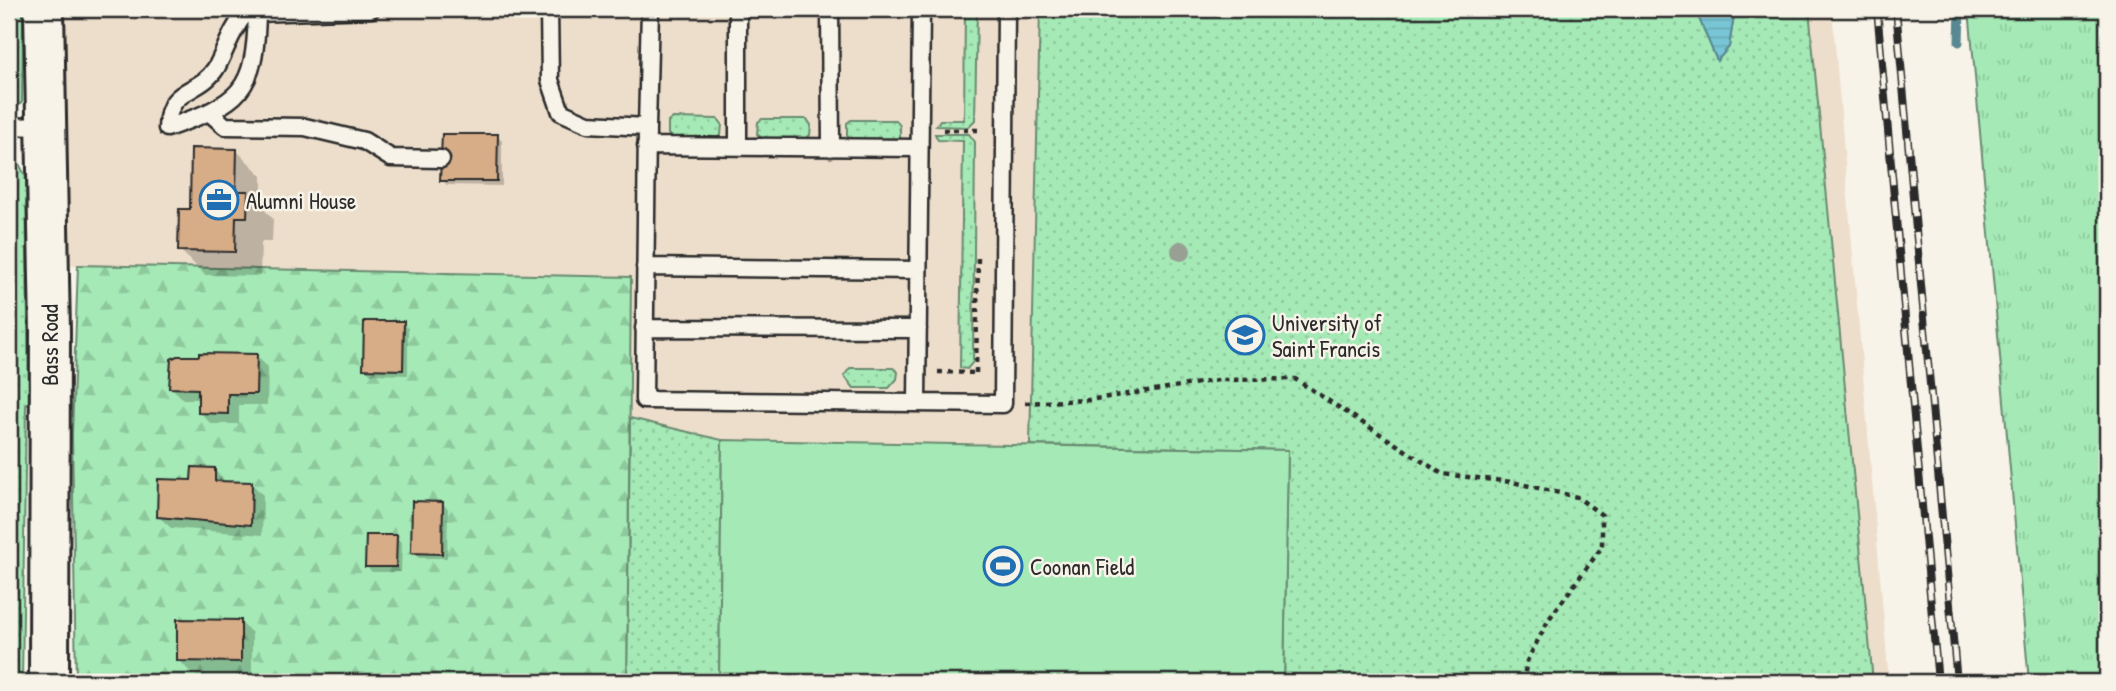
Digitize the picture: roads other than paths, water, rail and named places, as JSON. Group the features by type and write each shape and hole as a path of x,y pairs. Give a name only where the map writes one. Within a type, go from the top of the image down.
{"main road":[{"name":"Bass Road","path":"44,9 27,126 50,332 48,682"}],"lane":[{"path":"257,11 252,72 238,93 209,112 167,128 167,111 178,95 199,84 215,69 245,14 257,11 371,9"},
{"path":"549,9 550,80 561,113 588,124 647,127"},
{"path":"649,9 643,400 1003,404 1006,9"},
{"path":"738,9 738,146"},
{"path":"830,9 831,148"},
{"path":"917,403 921,9"},
{"path":"209,112 225,126 305,127 364,141 391,158 441,159"},
{"path":"646,146 919,148"},
{"path":"645,267 918,270"},
{"path":"644,328 918,329"}],"water":[{"path":"1695,9 1735,9 1729,47 1717,61"}],"waterway":[{"path":"1959,42 1960,9"}],"railway":[{"path":"1877,9 1938,682"},
{"path":"1896,9 1957,682"}],"place":[{"name":"Alumni House","path":"219,200"},
{"name":"University of Saint Francis","path":"1245,335"},
{"name":"Coonan Field","path":"1003,566"}]}
